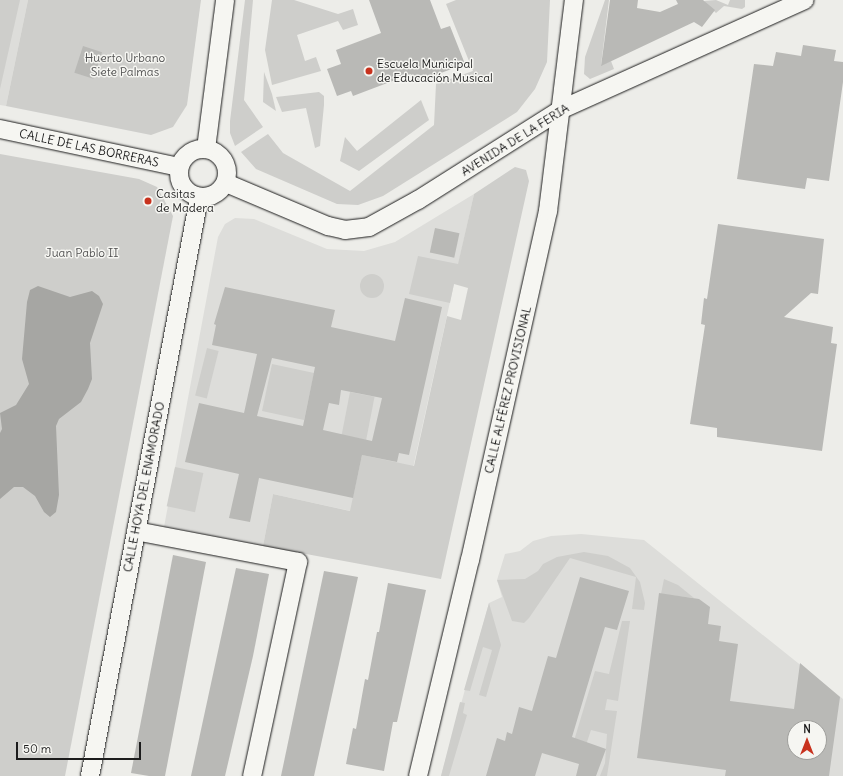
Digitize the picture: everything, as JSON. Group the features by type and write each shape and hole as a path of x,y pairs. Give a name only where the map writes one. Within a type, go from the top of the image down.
{"street":[{"path":"206,149 225,0"},
{"name":"CALLE ALFÉREZ PROVISIONAL","path":"418,776 463,590 548,211 562,109 574,0"},
{"name":"AVENIDA DE LA FERIA","path":"226,182 328,226 358,230 381,221 418,200 562,109 805,0"},
{"name":"CALLE DE LAS BORRERAS","path":"0,129 179,167"},
{"path":"206,149 216,152 224,161 228,171 226,182 215,194 199,198 187,192 179,181 179,167 189,153 206,149"},
{"name":"CALLE HOYA DEL ENAMORADO","path":"90,776 199,198"},
{"path":"136,531 298,562 252,776"}],"shaded area":[{"path":"0,0 28,0 6,106 0,105"},
{"path":"474,194 401,522 273,494 263,546 164,527 218,237 225,224 235,218 254,219 327,249 364,251 395,242"},
{"path":"38,286 70,297 92,291 99,296 103,304 90,343 92,379 81,402 59,419 56,426 59,495 56,512 50,517 44,512 35,496 23,487 14,487 0,499 0,433 2,429 0,413 16,405 29,384 22,359 27,302 30,290"},
{"path":"581,534 644,540 843,699 843,776 441,776 489,603 502,597 497,580 505,554 520,551 533,541 551,536"}],"green space":[{"path":"0,0 20,0 0,89"},
{"name":"Huerto Urbano Siete Palmas","path":"28,0 201,0 187,105 173,127 151,135 6,106"},
{"path":"245,0 253,0 244,100 263,127 235,146 230,133 230,121"},
{"path":"272,0 294,0 338,14 353,9 358,25 343,30 338,21 297,35 305,61 316,57 321,71 272,85 265,50"},
{"path":"456,0 550,0 547,62 535,89 517,112 383,196 358,205 337,204 256,169 241,152 268,134 283,153 350,191 434,125 436,84 473,71 446,4"},
{"path":"605,0 609,0 601,65 611,61 614,69 590,79 584,74 585,57"},
{"path":"716,0 728,5 730,0 745,0 745,7 742,9 724,6 716,13 704,1"},
{"path":"264,72 272,94 276,111 263,102"},
{"path":"319,92 324,96 324,105 320,146 315,148 306,108 282,112 276,97"},
{"path":"421,100 429,120 359,171 340,161 345,137 357,151"},
{"name":"Juan Pablo II","path":"0,154 139,179 157,187 173,216 65,776 0,776"},
{"path":"515,167 526,170 529,181 441,579 263,546 273,494 350,511 362,455 414,466 447,316 461,320 468,288 454,284 450,303 409,294 418,256 458,264 474,194"},
{"path":"372,274 381,277 384,286 381,295 372,298 363,295 360,286 363,277"},
{"path":"207,348 219,351 207,398 195,396"},
{"path":"272,364 314,373 304,420 262,411"},
{"path":"350,392 375,397 366,440 342,435"},
{"path":"175,467 203,473 195,512 167,506"},
{"path":"584,552 608,556 630,568 640,582 645,603 644,610 632,609 636,577 570,558 529,618 524,623 512,621 497,580 525,579 538,571 543,564 557,557"},
{"path":"664,579 678,585 694,598 661,594"},
{"path":"489,603 501,645 486,697 479,695 492,650 483,647 470,691 464,690"},
{"path":"622,621 630,621 618,701 607,699 605,710 617,711 607,776 600,776 605,763 607,734 591,730 582,757 570,754 595,671 609,674"},
{"path":"460,702 465,703 463,713 467,715 449,776 441,776"}],"building":[{"path":"369,0 430,0 441,29 450,26 465,64 414,83 411,74 353,96 351,91 337,96 327,69 341,64 336,50 381,33"},
{"path":"610,0 638,0 637,8 660,12 678,4 676,0 703,0 715,10 702,27 694,22 601,66"},
{"path":"803,45 836,50 834,61 843,62 843,82 829,181 807,178 805,189 737,179 754,64 773,66 776,52 801,56"},
{"path":"83,46 102,52 93,79 74,73"},
{"path":"718,224 824,239 818,294 811,293 784,317 833,327 831,343 837,344 822,451 717,437 717,428 690,424 705,325 701,324 704,298 707,299"},
{"path":"435,228 459,233 454,258 430,252"},
{"path":"225,287 335,310 331,327 395,341 405,298 442,307 409,455 399,453 397,462 362,455 353,498 259,478 250,522 229,518 239,474 185,462 199,403 244,413 257,354 212,345 216,325 214,324","holes":["272,358 315,367 303,426 257,416","341,390 382,398 372,441 323,430 329,403 339,405"]},
{"path":"173,555 206,562 165,776 149,776 131,773"},
{"path":"236,568 269,574 253,656 225,776 191,776"},
{"path":"324,571 358,577 314,776 281,776"},
{"path":"580,577 629,591 617,630 605,627 572,737 606,749 596,776 576,776 579,764 542,753 535,776 486,776 497,738 505,741 507,732 512,734 519,707 532,711 548,656 556,658"},
{"path":"388,583 426,590 397,722 393,722 384,771 346,764 353,728 356,729 365,679 368,680"},
{"path":"659,593 699,599 710,607 708,624 721,626 719,641 738,644 730,701 794,709 800,663 840,697 829,776 725,776 726,770 637,758"}],"place":[{"name":"Escuela Municipal de Educación Musical","path":"369,71"},
{"name":"Casitas de Madera","path":"148,201"}]}
